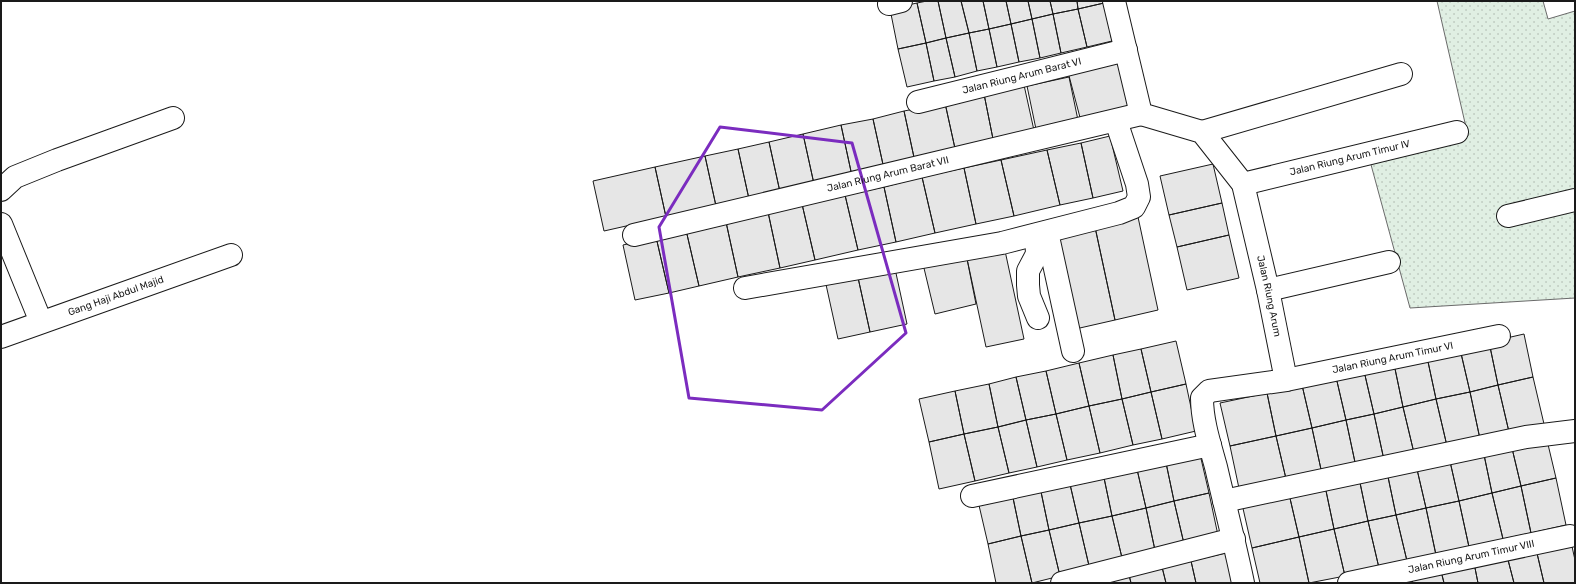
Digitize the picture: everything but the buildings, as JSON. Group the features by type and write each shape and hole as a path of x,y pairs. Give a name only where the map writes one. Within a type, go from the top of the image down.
{"street":[{"path":"1114,1 1141,114 1202,132 1401,74"},
{"name":"Jalan Riung Arum Barat VI","path":"918,102 1126,50"},
{"name":"Jalan Riung Arum Barat VII","path":"634,235 1141,114"},
{"path":"1,190 16,177 22,174 173,118"},
{"path":"745,288 1002,243 1119,214 1134,207 1139,197 1137,184 1116,121"},
{"name":"Jalan Riung Arum","path":"1202,132 1243,184 1268,290 1286,380"},
{"name":"Jalan Riung Arum Timur IV","path":"1243,184 1457,132"},
{"path":"1508,216 1575,200"},
{"path":"1,224 41,322"},
{"path":"1038,318 1029,296 1028,272 1037,254 1041,234"},
{"path":"1041,234 1073,351"},
{"name":"Gang Haji Abdul Majid","path":"1,337 231,255"},
{"path":"1268,290 1389,262"},
{"name":"Jalan Riung Arum Timur VI","path":"1286,380 1499,336"},
{"path":"1243,583 1234,539 1210,446 1202,408 1202,398 1209,391 1286,380"},
{"path":"1224,501 1526,437 1575,431"},
{"path":"972,496 1210,446"},
{"name":"Jalan Riung Arum Timur VIII","path":"1349,583 1570,536"},
{"path":"1062,583 1234,539"}],"highlighted area":[{"path":"720,127 852,143 906,333 822,410 689,398 659,227"}],"green space":[{"path":"1437,1 1543,1 1548,19 1575,11 1575,298 1410,308 1370,161 1468,136"}]}
